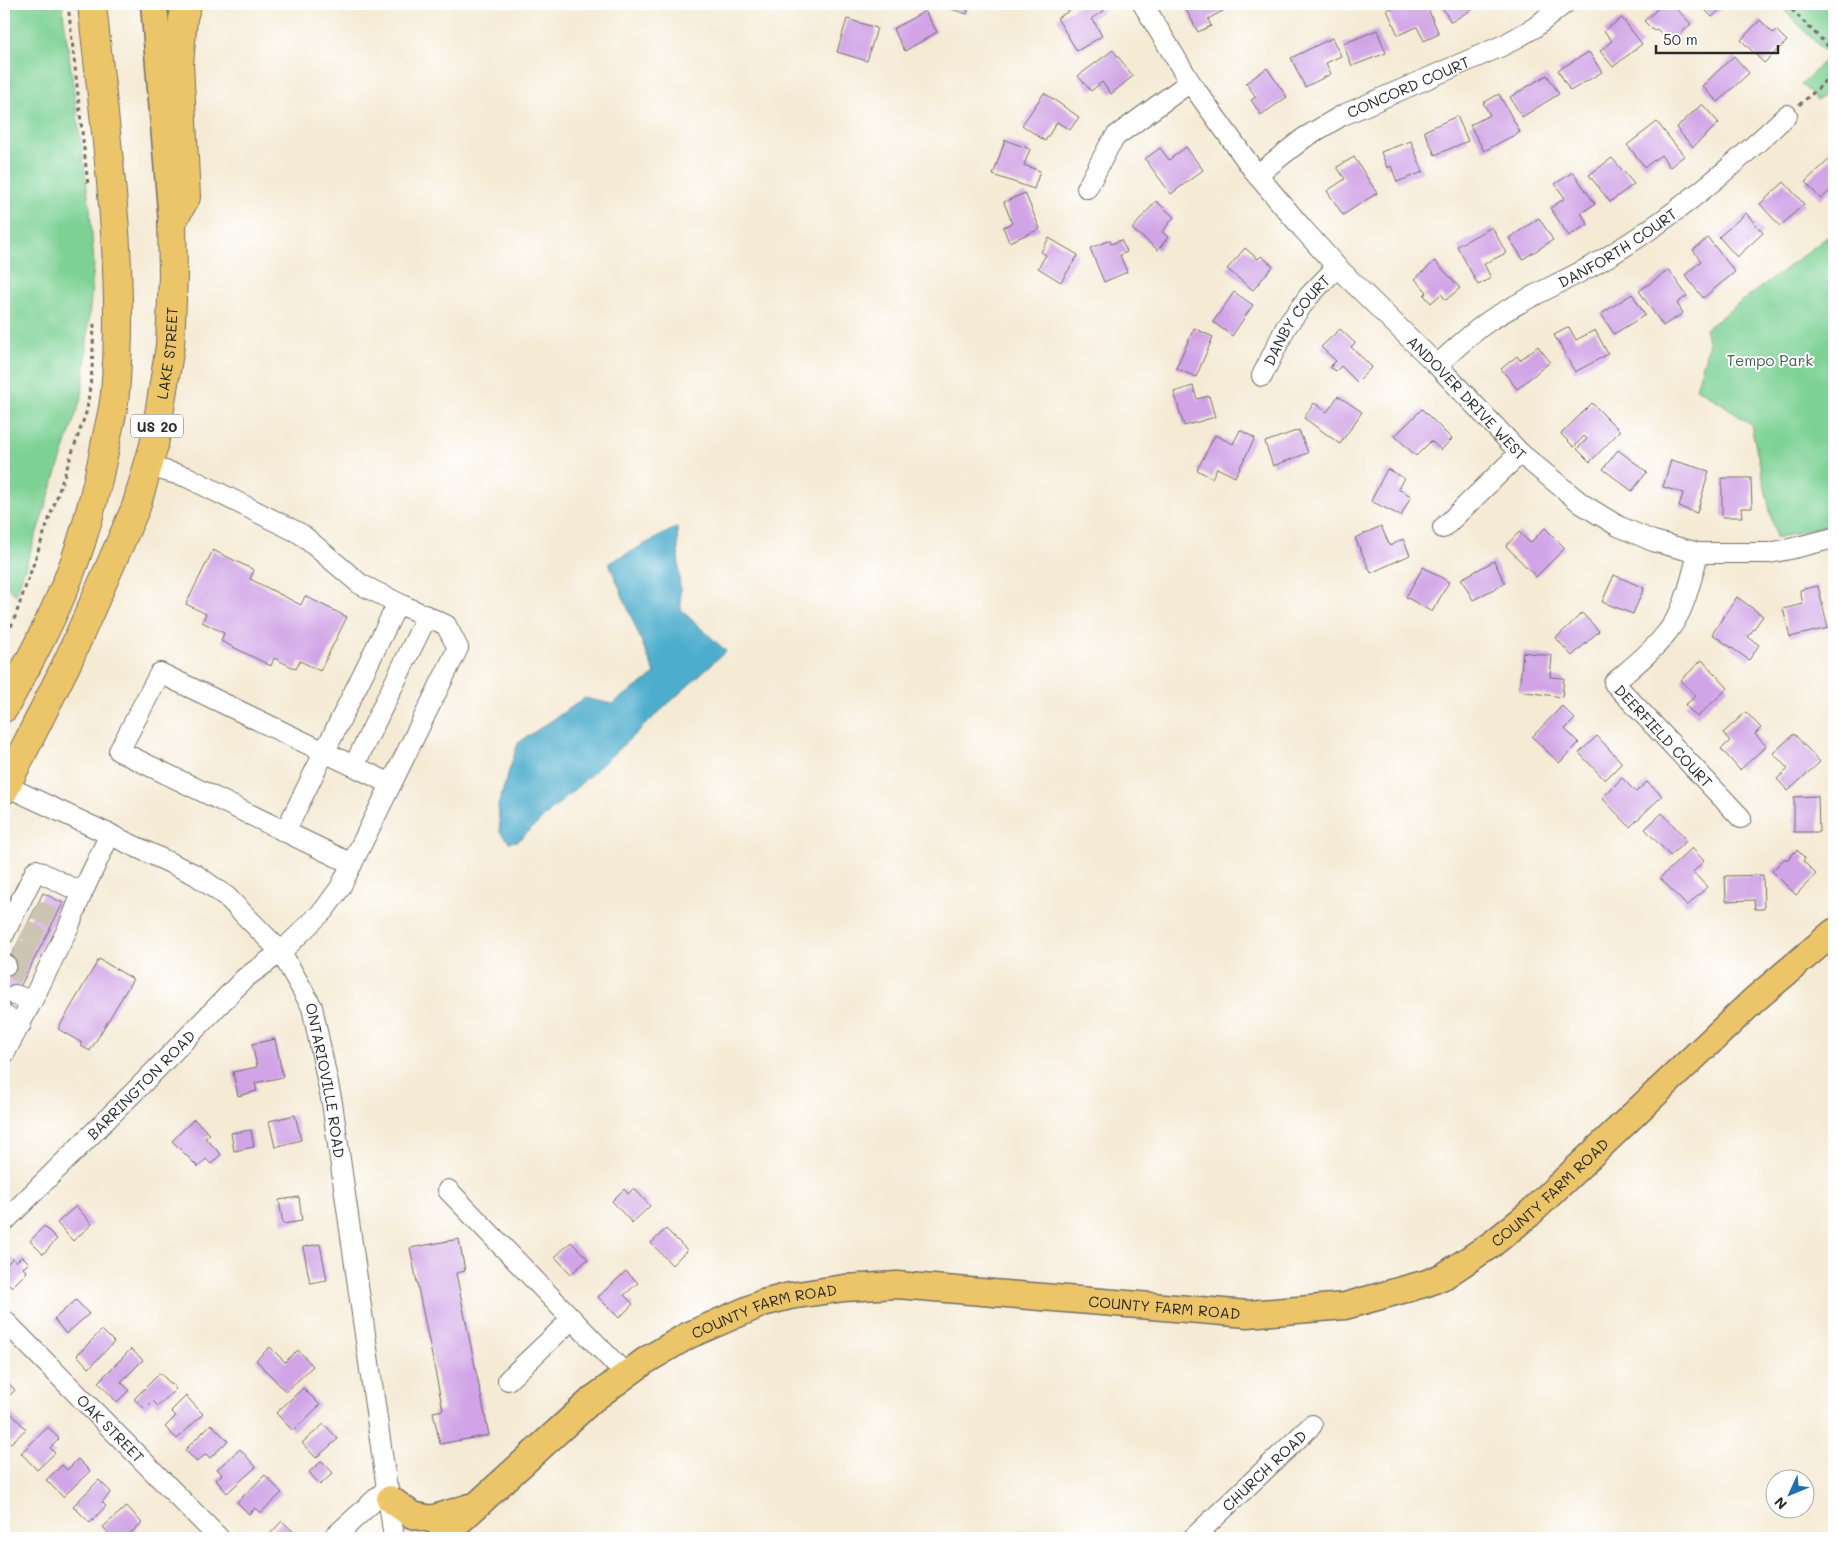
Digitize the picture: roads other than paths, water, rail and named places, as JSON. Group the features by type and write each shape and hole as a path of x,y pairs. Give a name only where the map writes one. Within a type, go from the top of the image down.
{"highway":[{"name":"US 20","path":"4,708 36,650 68,579 86,526 100,470 115,394 119,318 117,247 92,4"},
{"path":"172,222 186,197 179,64 183,18 187,4"},
{"name":"LAKE STREET","path":"5,787 68,661 136,508 154,445 170,346 173,276 172,222"}],"main road":[{"name":"LAKE STREET","path":"154,4 172,222"},
{"name":"COUNTY FARM ROAD","path":"441,1538 593,1399 645,1361 687,1336 763,1303 824,1291 897,1285 1248,1314 1345,1306 1427,1283 1444,1276 1492,1244 1528,1215 1754,1000 1834,932"},
{"path":"389,1493 412,1515 431,1519 480,1503"}],"street":[{"name":"ANDOVER DRIVE WEST","path":"1143,4 1190,82 1257,175 1338,267 1437,365 1520,453 1582,504 1618,526 1653,541 1698,553 1769,553 1834,538"},
{"name":"CONCORD COURT","path":"1257,175 1304,138 1341,116 1504,45 1534,28 1564,4"},
{"path":"1087,188 1116,136 1190,82"},
{"name":"DANFORTH COURT","path":"1437,365 1472,333 1489,322 1609,256 1660,223 1738,162 1787,115"},
{"name":"DANBY COURT","path":"1262,376 1286,327 1309,296 1338,267"},
{"path":"1443,528 1520,453"},
{"path":"148,466 187,477 301,534 360,584 426,616 354,766"},
{"name":"DEERFIELD COURT","path":"1698,553 1684,603 1673,624 1656,646 1614,683 1740,818"},
{"path":"285,832 398,603"},
{"name":"BARRINGTON ROAD","path":"4,1222 245,978 281,952 324,910 340,888 458,648 446,624 426,616"},
{"path":"352,864 119,751 160,673 391,784"},
{"name":"ONTARIOVILLE ROAD","path":"5,787 196,874 227,897 281,952 312,1007 324,1061 336,1131 394,1538"},
{"path":"7,1040 24,998 51,943 62,922 82,893 110,834"},
{"path":"11,935 28,906 36,870 82,893"},
{"path":"448,1190 626,1375"},
{"path":"508,1380 572,1319"},
{"name":"OAK STREET","path":"4,1320 219,1538"},
{"name":"CHURCH ROAD","path":"1194,1538 1312,1425"},
{"path":"333,1538 389,1493"}],"water":[{"path":"677,527 681,610 726,651 518,841 509,842 500,832 498,805 518,743 585,698 612,704 655,674 609,563"}],"tunnel":[{"path":"35,909 55,919"},
{"path":"24,929 44,940"},
{"path":"15,948 35,957"},
{"path":"6,965 26,975"}],"park label":[{"name":"Tempo Park","path":"1770,360"}]}
